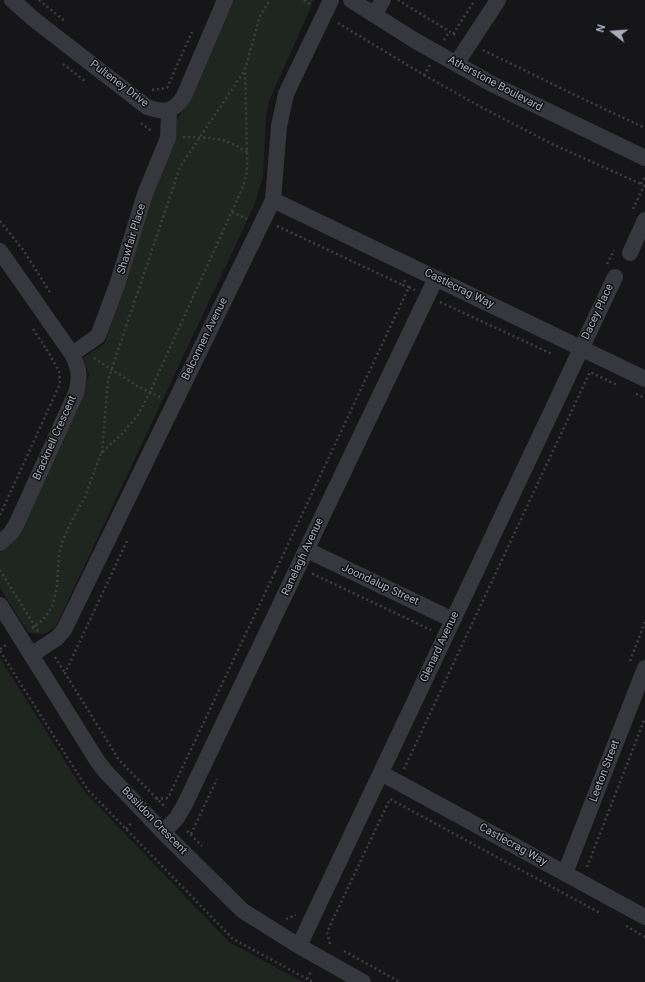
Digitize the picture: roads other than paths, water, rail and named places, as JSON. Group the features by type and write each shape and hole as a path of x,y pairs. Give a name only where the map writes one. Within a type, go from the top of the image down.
{"street":[{"name":"Pulteney Drive","path":"12,0 36,21 147,107 159,111 170,111"},
{"path":"170,111 178,105 184,96 226,0"},
{"name":"Belconnen Avenue","path":"31,655 57,638 64,630 273,200 279,126 286,94 331,0"},
{"name":"Atherstone Boulevard","path":"351,0 414,40 492,84 645,158"},
{"path":"374,14 383,0"},
{"path":"456,64 498,0"},
{"name":"Shawfair Place","path":"72,354 98,336 117,285 146,194 168,138 170,111"},
{"name":"Castlecrag Way","path":"273,200 645,379"},
{"path":"630,253 645,220"},
{"name":"Bracknell Crescent","path":"0,250 72,354 78,366 80,375 76,393 16,525 10,534 0,543"},
{"name":"Dacey Place","path":"581,348 615,277"},
{"name":"Ranelagh Avenue","path":"163,832 176,819 184,806 436,278"},
{"name":"Glenard Avenue","path":"299,946 581,348"},
{"name":"Joondalup Street","path":"307,550 453,620"},
{"name":"Basildon Crescent","path":"0,605 105,771 163,832 243,911 299,946 363,982"},
{"name":"Leeton Street","path":"565,873 645,668"},
{"name":"Castlecrag Way","path":"381,773 645,917"}]}
